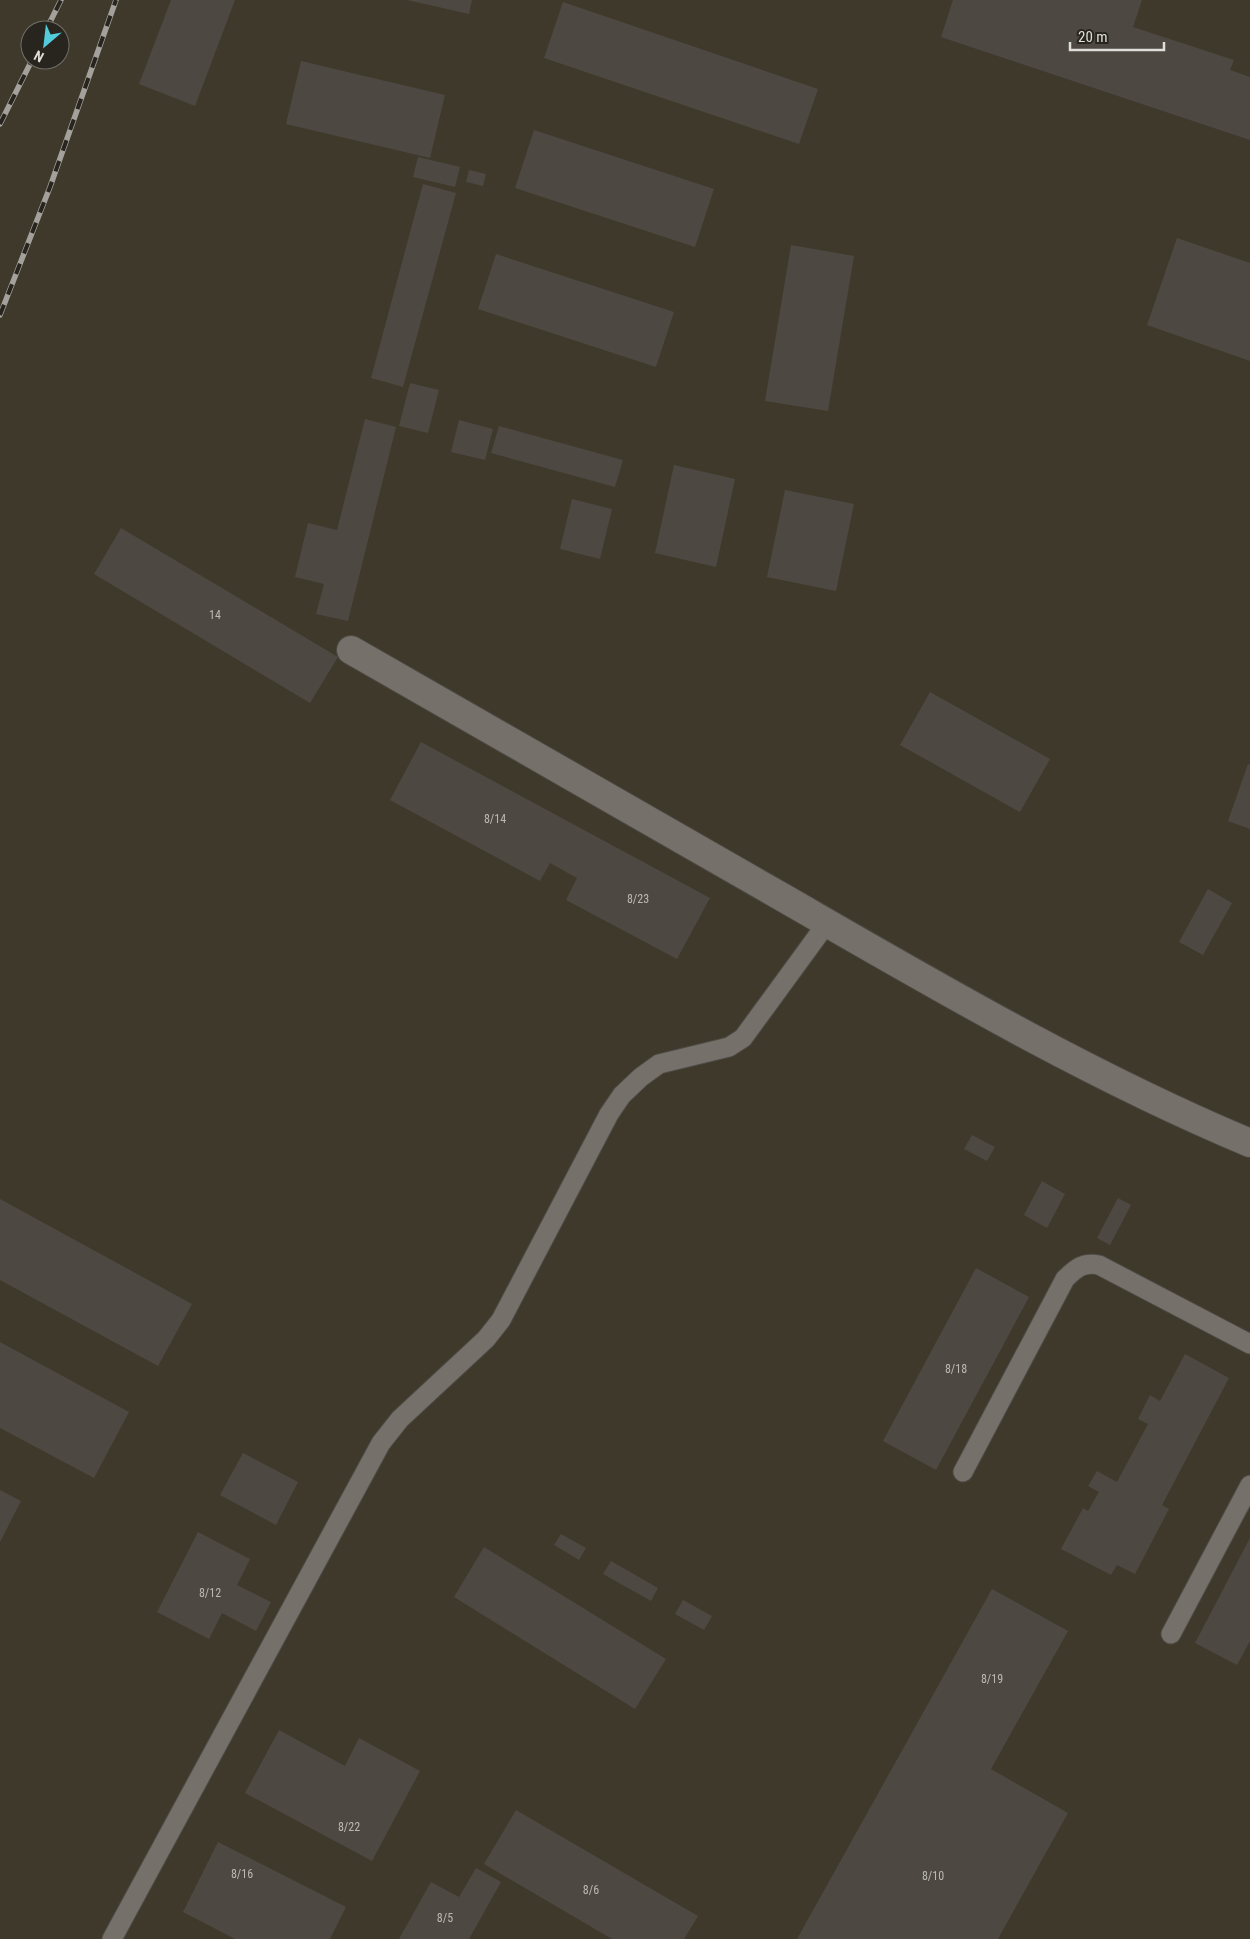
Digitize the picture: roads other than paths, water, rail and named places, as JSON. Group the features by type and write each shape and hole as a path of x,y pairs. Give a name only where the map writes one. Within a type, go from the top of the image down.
{"street":[{"path":"351,650 924,980 1066,1056 1183,1115 1250,1143"}],"lane":[{"path":"112,1939 381,1443 400,1419 486,1339 501,1320 609,1114 622,1095 641,1077 659,1064 729,1047 743,1038 827,923"},
{"path":"963,1472 1065,1279 1076,1268 1089,1263 1099,1265 1250,1344"},
{"path":"1171,1634 1250,1485"}],"railway":[{"path":"51,20 61,0"},
{"path":"0,315 50,187 116,0"},
{"path":"0,124 27,70"}]}
